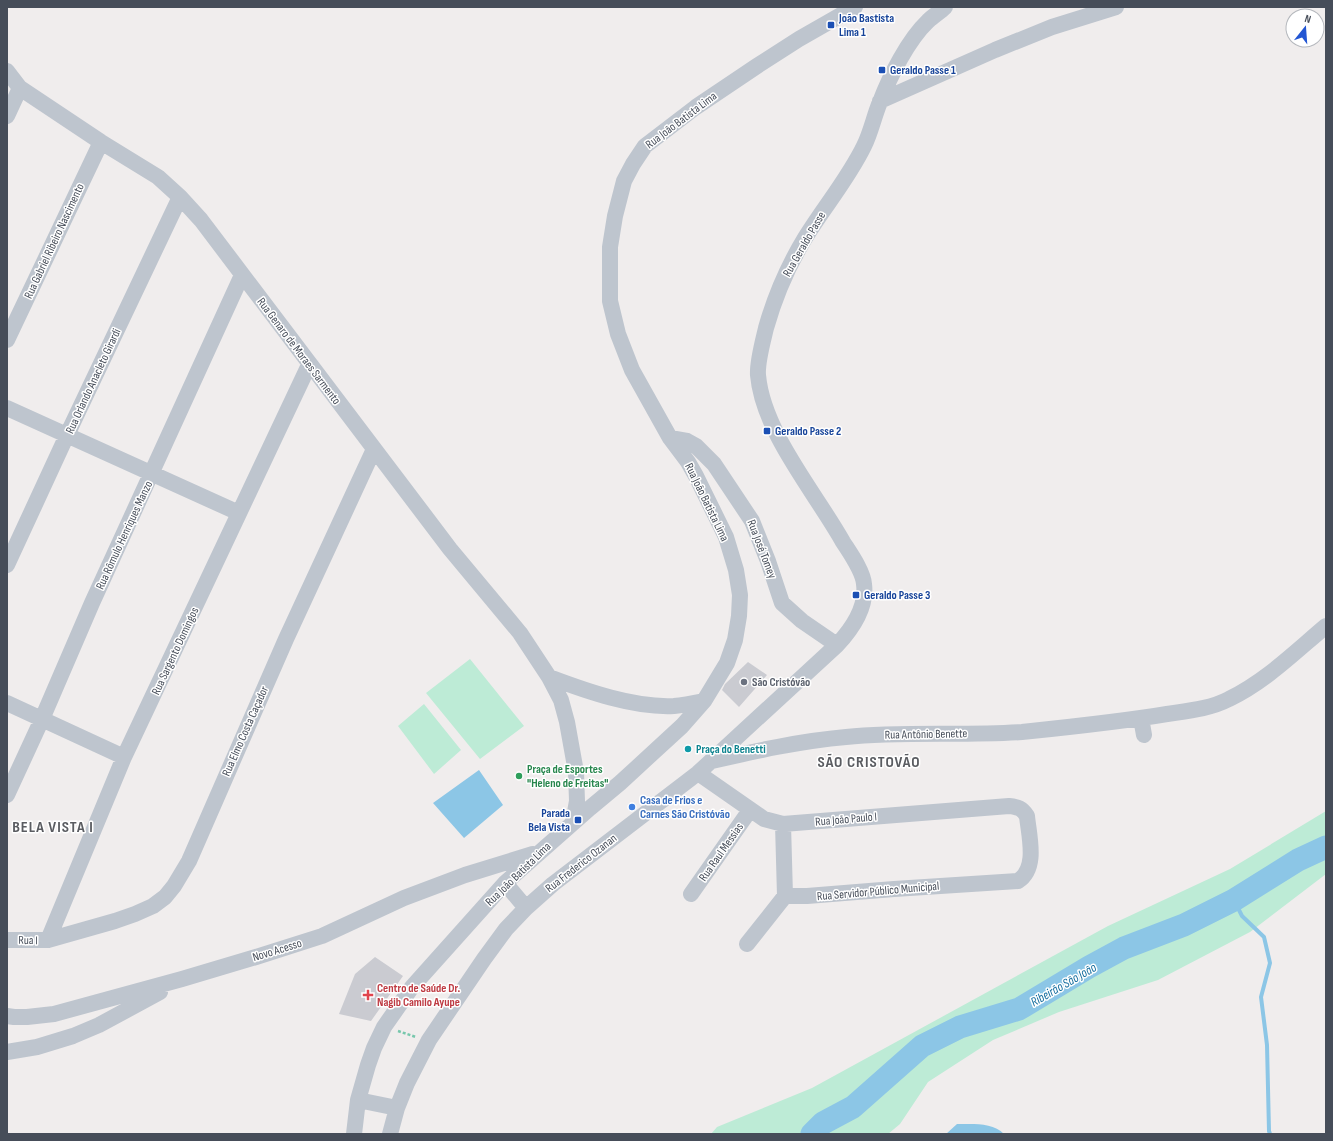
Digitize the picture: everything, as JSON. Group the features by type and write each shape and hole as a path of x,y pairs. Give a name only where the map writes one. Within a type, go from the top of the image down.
{"street":[{"name":"Rua João Batista Lima","path":"354,1134 358,1100 368,1065 384,1027 412,987 505,883 538,852 631,773 682,726 704,701 727,663 739,616 740,595 736,570 726,537 688,462 670,438 632,370 618,334 610,301 610,247 615,216 624,181 645,146 696,107 763,62 799,39 855,7"},
{"name":"Rua Geraldo Passe","path":"837,645 848,633 860,612 864,597 864,582 858,567 832,522 779,440 762,401 758,373 762,341 771,311 788,268 806,237 850,173 865,145 880,101 896,67 911,42 927,22 945,7"},
{"path":"880,101 995,50 1052,27 1116,7"},
{"name":"Rua Genaro de Moraes Sarmento","path":"7,71 20,88 101,142 158,177 180,197 201,220 309,365 450,549 520,634 549,677 561,700 567,722 576,772 577,801 573,823"},
{"path":"7,116 20,88"},
{"name":"Rua Gabriel Ribeiro Nascimento","path":"7,340 101,142"},
{"name":"Rua Orlando Anacleto Girardi","path":"7,565 180,197"},
{"name":"Rua Rômulo Henriques Manzo","path":"7,795 42,719 92,603 242,275"},
{"name":"Rua Sargento Domingos","path":"48,940 124,757 309,365"},
{"path":"7,408 239,513"},
{"name":"Rua José Tomey","path":"670,438 687,441 696,446 714,464 752,520 782,603 802,620 837,645"},
{"name":"Rua Elmo Costa Caçador","path":"48,940 135,914 153,906 165,897 174,886 188,861 286,639 374,449"},
{"name":"Rua Antônio Benette","path":"712,761 803,742 847,736 905,734 1003,734 1141,718 1194,710 1228,700 1253,686 1274,671 1326,626"},
{"name":"Rua Frederico Ozanan","path":"390,1134 406,1083 429,1040 484,959 506,930 526,908 553,884 698,773 837,645"},
{"path":"549,677 614,698 647,704 674,706 704,701"},
{"path":"7,703 124,757"},
{"path":"1141,718 1144,735"},
{"name":"Rua João Paulo I","path":"698,773 764,819 783,824 1008,806 1019,807 1028,816 1031,862"},
{"name":"Rua Raul Messias","path":"691,894 750,810"},
{"path":"746,944 785,896 783,824"},
{"name":"Novo Acesso","path":"7,1016 27,1017 54,1014 182,979 322,936 404,898 466,875 538,852"},
{"name":"Rua Servidor Público Municipal","path":"785,896 806,896 1018,881 1024,877 1031,862"},
{"path":"505,883 526,908"},
{"name":"Rua I","path":"7,940 48,940"},
{"path":"7,1052 37,1047 86,1031 182,979"},
{"path":"358,1100 397,1108"}],"path":[{"path":"384,1027 429,1040"}],"green space":[{"path":"470,659 524,726 480,759 426,693"},
{"path":"424,704 461,750 434,774 398,726"},
{"path":"1326,811 1326,874 1250,932 1158,980 1059,1012 993,1040 928,1082 900,1124 888,1134 711,1134 717,1127 812,1088 1108,926 1230,869"}],"water":[{"path":"479,770 503,805 464,838 433,803"},
{"path":"957,1124 976,1124 994,1127 1004,1134 946,1134"}],"building":[{"name":"São Cristóvão","path":"748,662 767,675 739,707 722,690 725,684"},
{"name":"Centro de Saúde Dr. Nagib Camilo Ayupe","path":"375,957 403,976 371,1021 339,1014 355,974"}],"waterway":[{"name":"Ribeirão São João","path":"812,1134 823,1123 853,1107 922,1046 960,1027 1019,1009 1124,948 1184,925 1234,900 1298,860 1326,847"},
{"path":"1234,900 1242,916 1264,937 1270,963 1261,997 1267,1045 1270,1134"}],"place":[{"name":"João Bastista Lima 1","path":"831,25"},
{"name":"Geraldo Passe 1","path":"882,70"},
{"name":"Geraldo Passe 2","path":"767,431"},
{"name":"Geraldo Passe 3","path":"856,595"},
{"name":"São Cristóvão","path":"744,682"},
{"name":"Praça do Benetti","path":"688,749"},
{"name":"Praça de Esportes \"Heleno de Freitas\"","path":"519,776"},
{"name":"Casa de Frios e Carnes São Cristóvão","path":"632,807"},
{"name":"Parada Bela Vista","path":"578,820"},
{"name":"Centro de Saúde Dr. Nagib Camilo Ayupe","path":"368,995"}],"district":[{"name":"SÃO CRISTOVÃO","path":"869,761"},
{"name":"BELA VISTA I","path":"53,826"}]}
